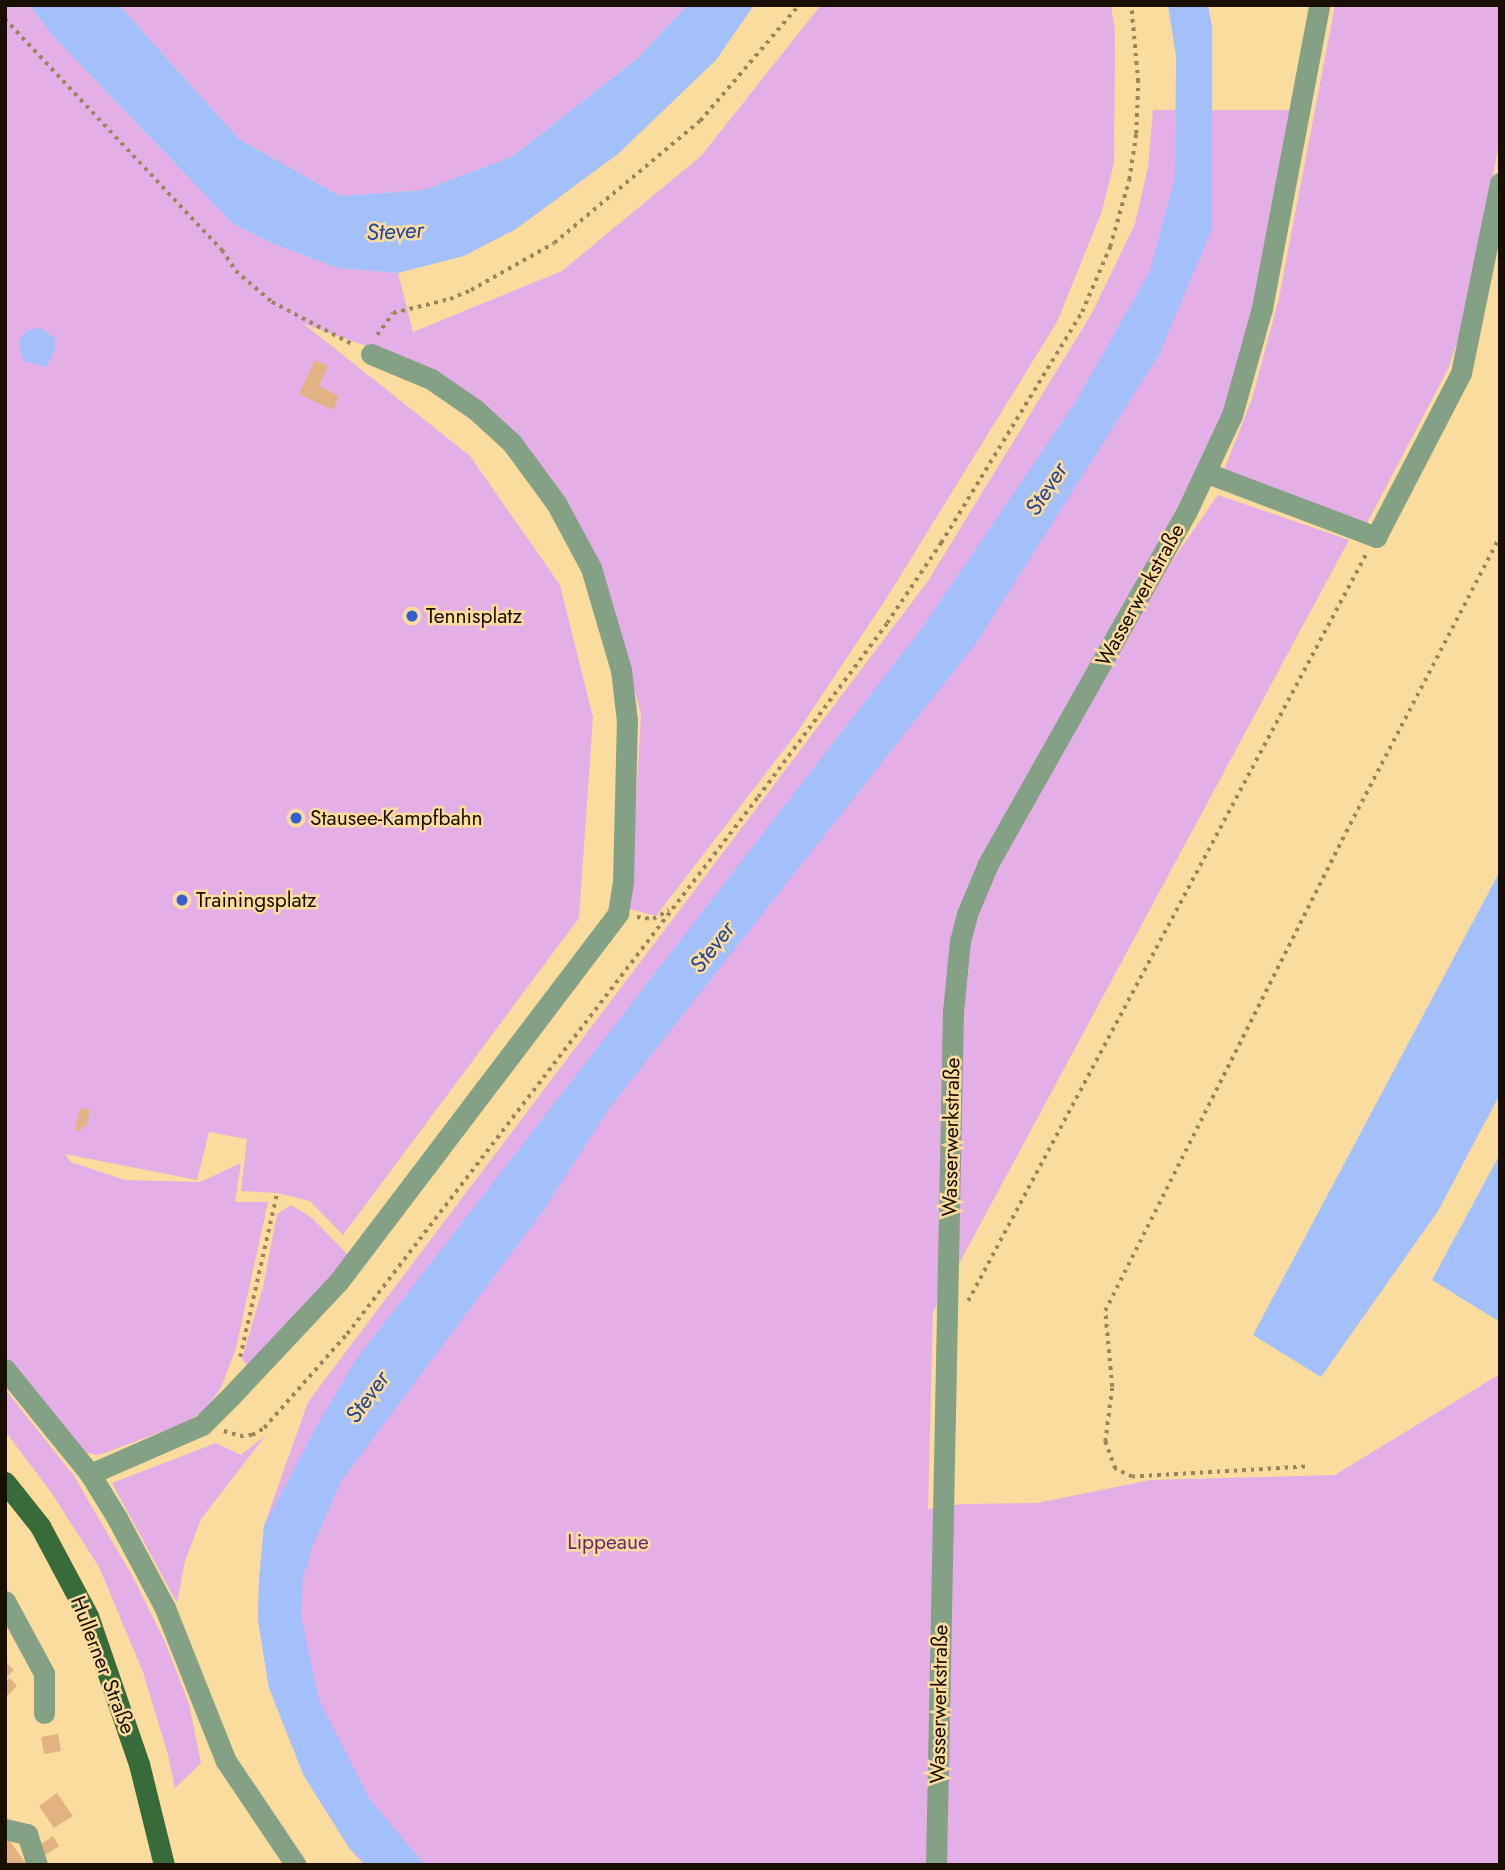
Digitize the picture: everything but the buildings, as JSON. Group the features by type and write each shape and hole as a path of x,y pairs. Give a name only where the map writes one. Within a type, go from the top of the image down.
{"main road":[{"name":"Hullerner Straße","path":"5,1482 40,1526 88,1616 135,1752 164,1865"}],"street":[{"name":"Wasserwerkstraße","path":"936,1865 954,989 967,914 988,864 1207,472 1232,415 1250,356 1272,260 1319,5"},
{"path":"1207,472 1376,537 1461,373 1500,183"},
{"path":"90,1474 202,1425 338,1281 618,913 623,881 627,721 621,670 591,568 556,503 512,443 476,410 431,379 371,354"},
{"path":"5,1369 90,1474 117,1518 165,1608 226,1761 296,1865"},
{"path":"5,1601 44,1673 44,1713"},
{"path":"5,1829 27,1834 37,1865"}],"path":[{"path":"5,19 222,250 236,271 272,302 371,354 379,329 393,313 450,299 471,290 554,243 700,121 799,5"},
{"path":"202,1425 240,1436 252,1435 264,1428 346,1334 421,1240 887,622 941,543 1082,312 1110,247 1129,180 1136,134 1138,82 1131,5"},
{"path":"1306,1467 1132,1477 1115,1469 1105,1442 1112,1387 1105,1311 1346,832 1500,536"},
{"path":"947,1321 958,1320 1376,537"},
{"path":"618,913 653,919 670,910"},
{"path":"240,1360 277,1193"}],"green space":[{"path":"5,5 29,5 52,35 233,224 269,242 337,268 398,273 413,332 562,271 701,156 821,5 1111,5 1115,31 1114,163 1102,211 1057,322 886,599 796,734 656,916 630,909 641,714 602,571 524,444 434,370 304,324 470,456 560,585 593,717 579,918 343,1235 310,1201 277,1193 241,1191 247,1139 209,1132 197,1180 65,1154 71,1162 125,1180 200,1182 241,1163 235,1202 268,1202 236,1348 221,1388 205,1410 185,1423 99,1455 86,1453 5,1357"},
{"path":"119,5 687,5 639,57 513,156 424,190 340,196 239,139"},
{"path":"1335,5 1500,5 1500,138 1468,310 1448,369 1367,523 1224,470 1252,399 1279,298"},
{"name":"Lippeaue","path":"1153,110 1293,110 1248,346 1216,437 1061,720 1218,495 1349,540 933,1312 928,1509 963,1504 1037,1503 1151,1480 1335,1475 1500,1374 1500,1865 364,1865 350,1849 304,1776 269,1688 258,1620 264,1526 308,1402 928,581 1092,313 1135,224 1148,167"},
{"path":"291,1205 312,1218 350,1257 250,1369 242,1359 263,1287 277,1214"},
{"path":"5,1389 74,1476 133,1577 165,1642 189,1704 201,1763 175,1788 143,1672 99,1567 51,1492 5,1431"},
{"path":"266,1435 201,1519 185,1561 177,1603 112,1483 216,1443 241,1455"}],"water":[{"name":"Stever","path":"29,5 119,5 239,139 340,196 424,190 513,156 639,57 687,5 754,5 716,60 618,154 516,229 464,256 398,273 337,268 269,242 233,224 52,35"},
{"name":"Stever","path":"1168,5 1208,5 1212,27 1212,229 1159,355 977,642 611,1106 543,1211 342,1480 312,1547 303,1579 301,1616 319,1700 369,1798 425,1865 367,1865 350,1849 304,1776 269,1688 258,1620 264,1526 315,1429 355,1361 922,628 1075,403 1150,271 1175,177 1176,56"},
{"path":"41,328 55,338 55,348 47,367 24,361 20,351 19,341 27,330"},
{"path":"1500,871 1500,1094 1438,1211 1321,1377 1253,1335"},
{"path":"1500,1154 1500,1322 1432,1280"}],"place":[{"name":"Tennisplatz","path":"412,616"},
{"name":"Stausee-Kampfbahn","path":"296,818"},
{"name":"Trainingsplatz","path":"182,900"}]}
